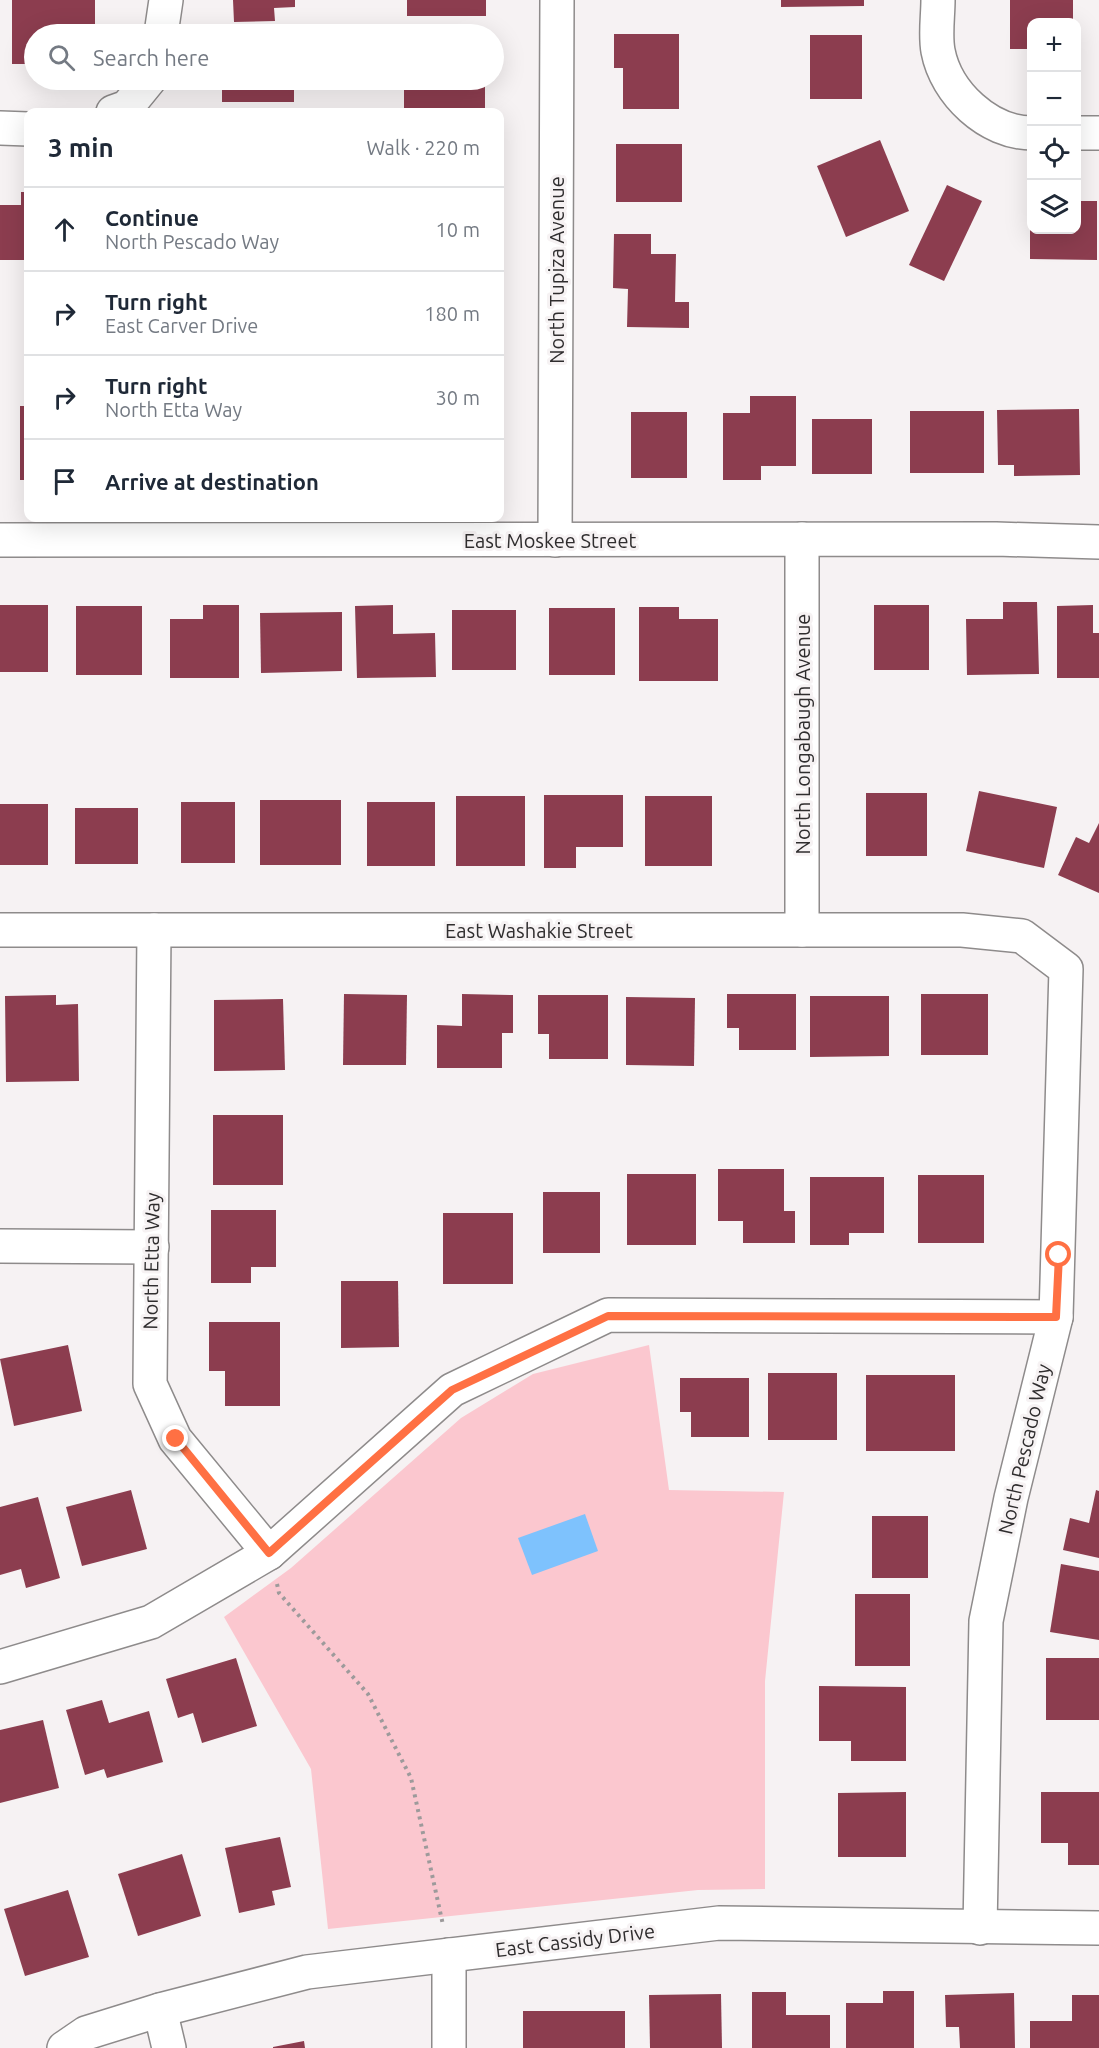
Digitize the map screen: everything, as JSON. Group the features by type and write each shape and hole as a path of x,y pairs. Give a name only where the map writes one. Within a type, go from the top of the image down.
{"street":[{"path":"162,24 166,0"},
{"name":"North Tupiza Avenue","path":"555,540 557,0"},
{"path":"938,0 938,50 947,79 969,107 1018,133 1027,133"},
{"path":"122,108 127,106 141,90"},
{"path":"0,128 24,129"},
{"path":"1081,133 1099,133"},
{"name":"East Moskee Street","path":"0,540 802,539 1099,542"},
{"name":"North Longabaugh Avenue","path":"802,539 802,930"},
{"name":"East Washakie Street","path":"0,930 962,930 1023,936 1066,969"},
{"name":"North Etta Way","path":"154,930 150,1384 176,1439 269,1553"},
{"name":"North Pescado Way","path":"980,1928 986,1621 1011,1498 1056,1317 1066,969"},
{"path":"0,1246 152,1247"},
{"path":"0,1667 151,1622 269,1553 452,1390 608,1316 1056,1317"},
{"name":"East Cassidy Drive","path":"64,2048 86,2033 160,2010 307,1972 719,1923 1099,1928"},
{"path":"449,1955 449,2048"},
{"path":"160,2010 169,2048"}],"path":[{"path":"269,1553 279,1593 368,1694 411,1778 449,1955"}],"shaded area":[{"path":"649,1345 669,1490 784,1492 765,1681 765,1889 698,1890 328,1929 311,1769 224,1617 291,1568 461,1418 533,1374"}],"water":[{"path":"585,1514 598,1551 532,1575 518,1538"}],"building":[{"path":"12,0 95,0 95,24 24,24 24,64 12,64"},
{"path":"233,0 295,0 295,7 274,8 275,21 234,22"},
{"path":"407,0 486,0 486,16 407,16"},
{"path":"781,0 864,0 864,6 781,7"},
{"path":"1010,0 1073,0 1073,18 1027,18 1027,49 1010,49"},
{"path":"614,34 679,34 679,109 623,109 623,68 614,68"},
{"path":"810,35 862,35 862,99 810,99"},
{"path":"222,90 294,90 294,102 222,102"},
{"path":"404,90 485,90 485,108 404,108"},
{"path":"880,140 909,211 846,237 817,166"},
{"path":"616,144 682,144 682,202 616,202"},
{"path":"947,185 982,201 944,281 909,265"},
{"path":"21,192 24,192 24,260 0,260 0,205 21,205"},
{"path":"1081,201 1097,201 1097,260 1030,259 1030,234 1081,234"},
{"path":"614,234 651,234 651,254 676,254 675,302 689,302 689,328 627,327 628,289 613,288"},
{"path":"750,396 796,396 796,466 761,466 761,480 723,480 723,413 750,413"},
{"path":"20,406 24,406 24,480 20,480"},
{"path":"1079,409 1080,475 1014,476 1014,465 998,465 997,410"},
{"path":"910,411 984,411 984,473 910,473"},
{"path":"631,412 687,412 687,478 631,478"},
{"path":"812,419 872,419 872,474 812,474"},
{"path":"1003,602 1037,602 1039,674 967,675 966,619 1003,619"},
{"path":"0,605 48,605 48,672 0,672"},
{"path":"203,605 239,605 239,678 170,678 170,619 203,619"},
{"path":"393,605 393,634 435,633 436,677 357,678 355,606"},
{"path":"874,605 929,605 929,670 874,670"},
{"path":"1093,605 1093,633 1099,633 1099,678 1057,678 1057,606"},
{"path":"76,606 142,606 142,675 76,675"},
{"path":"639,607 679,607 679,619 718,619 718,681 639,681"},
{"path":"549,608 615,608 615,675 549,675"},
{"path":"452,610 516,610 516,670 452,670"},
{"path":"342,612 342,671 261,673 260,613"},
{"path":"979,791 1057,807 1044,868 966,851"},
{"path":"866,793 927,793 927,856 866,856"},
{"path":"544,795 623,795 623,847 576,847 576,868 544,868"},
{"path":"456,796 525,796 525,866 456,866"},
{"path":"645,796 712,796 712,866 645,866"},
{"path":"260,800 341,800 341,865 260,865"},
{"path":"181,802 235,802 235,863 181,863"},
{"path":"367,802 435,802 435,866 367,866"},
{"path":"0,804 48,804 48,865 0,865"},
{"path":"75,808 138,808 138,864 75,864"},
{"path":"1099,823 1099,893 1058,875 1076,837 1089,843"},
{"path":"344,994 407,995 406,1065 343,1065"},
{"path":"462,994 513,995 513,1033 502,1033 502,1068 437,1068 437,1025 462,1026"},
{"path":"727,994 796,994 796,1050 739,1050 739,1028 727,1028"},
{"path":"921,994 988,994 988,1055 921,1055"},
{"path":"56,995 56,1005 78,1004 79,1081 6,1082 5,996"},
{"path":"538,995 608,995 608,1059 549,1059 549,1034 538,1034"},
{"path":"810,996 889,996 889,1056 810,1057"},
{"path":"626,997 695,998 694,1066 626,1065"},
{"path":"283,999 285,1070 214,1071 214,1000"},
{"path":"213,1115 283,1115 283,1185 213,1185"},
{"path":"718,1169 784,1169 784,1211 795,1211 795,1243 743,1243 743,1221 718,1221"},
{"path":"627,1174 696,1174 696,1245 627,1245"},
{"path":"918,1175 984,1175 984,1243 918,1243"},
{"path":"810,1177 884,1177 884,1233 849,1233 849,1245 810,1245"},
{"path":"543,1192 600,1192 600,1253 543,1253"},
{"path":"211,1210 276,1210 276,1267 251,1267 251,1283 211,1283"},
{"path":"443,1213 513,1213 513,1284 443,1284"},
{"path":"341,1281 398,1281 399,1347 341,1348"},
{"path":"209,1322 280,1322 280,1406 225,1406 225,1371 209,1371"},
{"path":"68,1345 82,1411 14,1426 0,1359"},
{"path":"768,1373 837,1373 837,1440 768,1440"},
{"path":"866,1375 955,1375 955,1451 866,1451"},
{"path":"680,1378 749,1378 749,1437 691,1437 691,1412 680,1412"},
{"path":"131,1490 147,1549 82,1566 66,1507"},
{"path":"1096,1490 1099,1491 1099,1558 1063,1550 1070,1518 1089,1523"},
{"path":"38,1497 60,1578 26,1588 21,1569 0,1575 0,1507"},
{"path":"872,1516 928,1516 928,1578 872,1578"},
{"path":"1061,1564 1099,1571 1099,1640 1050,1632"},
{"path":"855,1594 910,1594 910,1666 855,1666"},
{"path":"236,1658 257,1726 202,1743 193,1713 178,1718 166,1679"},
{"path":"1046,1658 1099,1658 1099,1720 1046,1720"},
{"path":"819,1686 906,1687 906,1761 851,1761 851,1741 819,1741"},
{"path":"102,1700 109,1723 149,1711 163,1762 107,1778 104,1769 85,1775 66,1710"},
{"path":"43,1720 59,1788 0,1803 0,1730"},
{"path":"906,1792 906,1857 838,1857 838,1793"},
{"path":"1041,1792 1099,1792 1099,1865 1068,1865 1068,1843 1041,1843"},
{"path":"280,1837 291,1887 272,1891 275,1905 239,1913 225,1848"},
{"path":"182,1854 201,1916 138,1936 118,1874"},
{"path":"68,1890 89,1957 25,1976 4,1909"},
{"path":"883,1991 914,1991 914,2048 846,2048 846,2003 883,2003"},
{"path":"752,1992 786,1992 786,2015 830,2015 830,2048 752,2048"},
{"path":"1014,1993 1015,2048 960,2048 959,2027 946,2027 945,1995"},
{"path":"721,1994 722,2048 650,2048 649,1995"},
{"path":"1072,1995 1099,1995 1099,2048 1030,2048 1030,2021 1072,2021"},
{"path":"523,2011 625,2011 625,2048 523,2048"},
{"path":"304,2041 305,2048 273,2048 273,2047"}],"route":[{"path":"176,1439 269,1553 452,1390 608,1316 1056,1317 1059,1255"}]}
